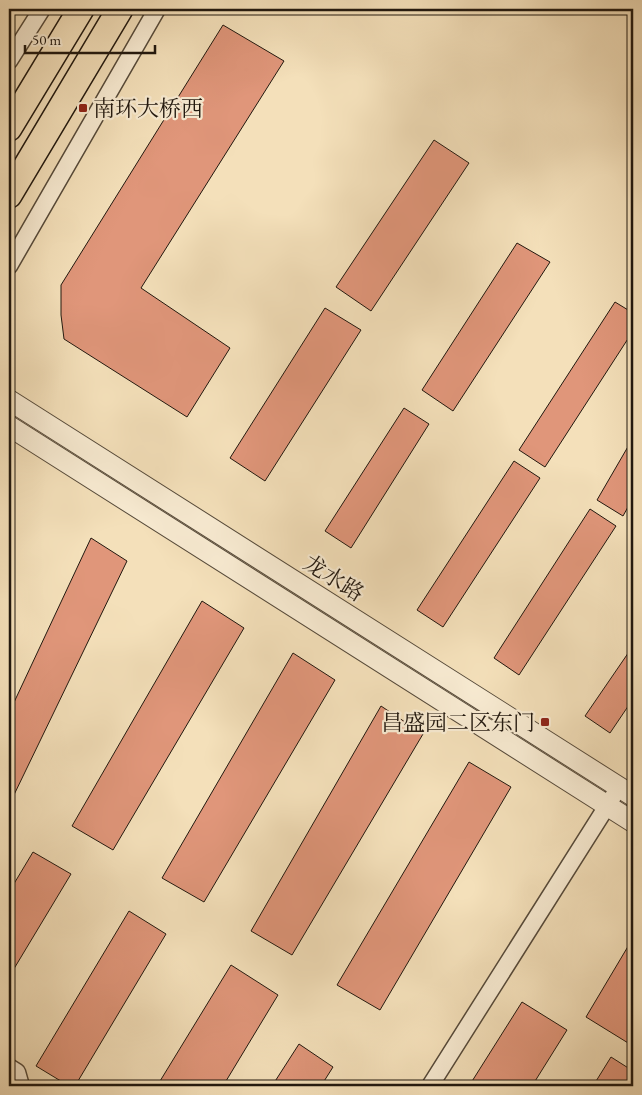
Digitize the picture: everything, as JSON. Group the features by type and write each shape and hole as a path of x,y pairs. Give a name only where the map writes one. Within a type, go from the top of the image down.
{"main road":[{"path":"9,128 80,9"},
{"path":"9,195 120,9"}],"street":[{"path":"9,62 42,9"},
{"path":"9,266 157,9"},
{"name":"龙水路","path":"9,400 626,792"},
{"name":"龙水路","path":"9,426 633,822"},
{"path":"430,1086 607,805 626,792"},
{"path":"9,1067 17,1072 21,1086"}],"building":[{"path":"223,25 284,61 141,288 230,348 187,417 64,339 61,315 61,285"},
{"path":"434,140 469,163 371,311 336,287"},
{"path":"517,243 550,262 453,411 422,390"},
{"path":"615,302 633,313 633,331 545,467 519,450"},
{"path":"325,308 361,330 265,481 230,458"},
{"path":"404,408 429,424 351,548 325,531"},
{"path":"633,438 633,498 623,516 597,500"},
{"path":"514,461 540,478 443,627 417,610"},
{"path":"590,509 616,526 519,675 494,658"},
{"path":"91,538 127,561 11,801 9,800 9,713"},
{"path":"202,601 244,628 113,850 72,826"},
{"path":"633,646 633,699 610,733 585,716"},
{"path":"293,653 335,680 204,902 162,878"},
{"path":"381,706 423,734 292,955 251,931"},
{"path":"469,762 511,787 380,1010 337,985"},
{"path":"33,852 71,874 9,977 9,892"},
{"path":"129,911 166,934 75,1086 69,1086 36,1066"},
{"path":"633,938 633,1011 630,1016 633,1018 633,1046 586,1017"},
{"path":"231,965 278,995 223,1086 157,1086"},
{"path":"522,1002 567,1030 532,1086 469,1086"},
{"path":"299,1044 333,1067 321,1086 272,1086"},
{"path":"611,1057 633,1071 633,1086 593,1086"}],"place":[{"name":"南环大桥西","path":"83,108"},
{"name":"昌盛园二区东门","path":"545,722"}]}
